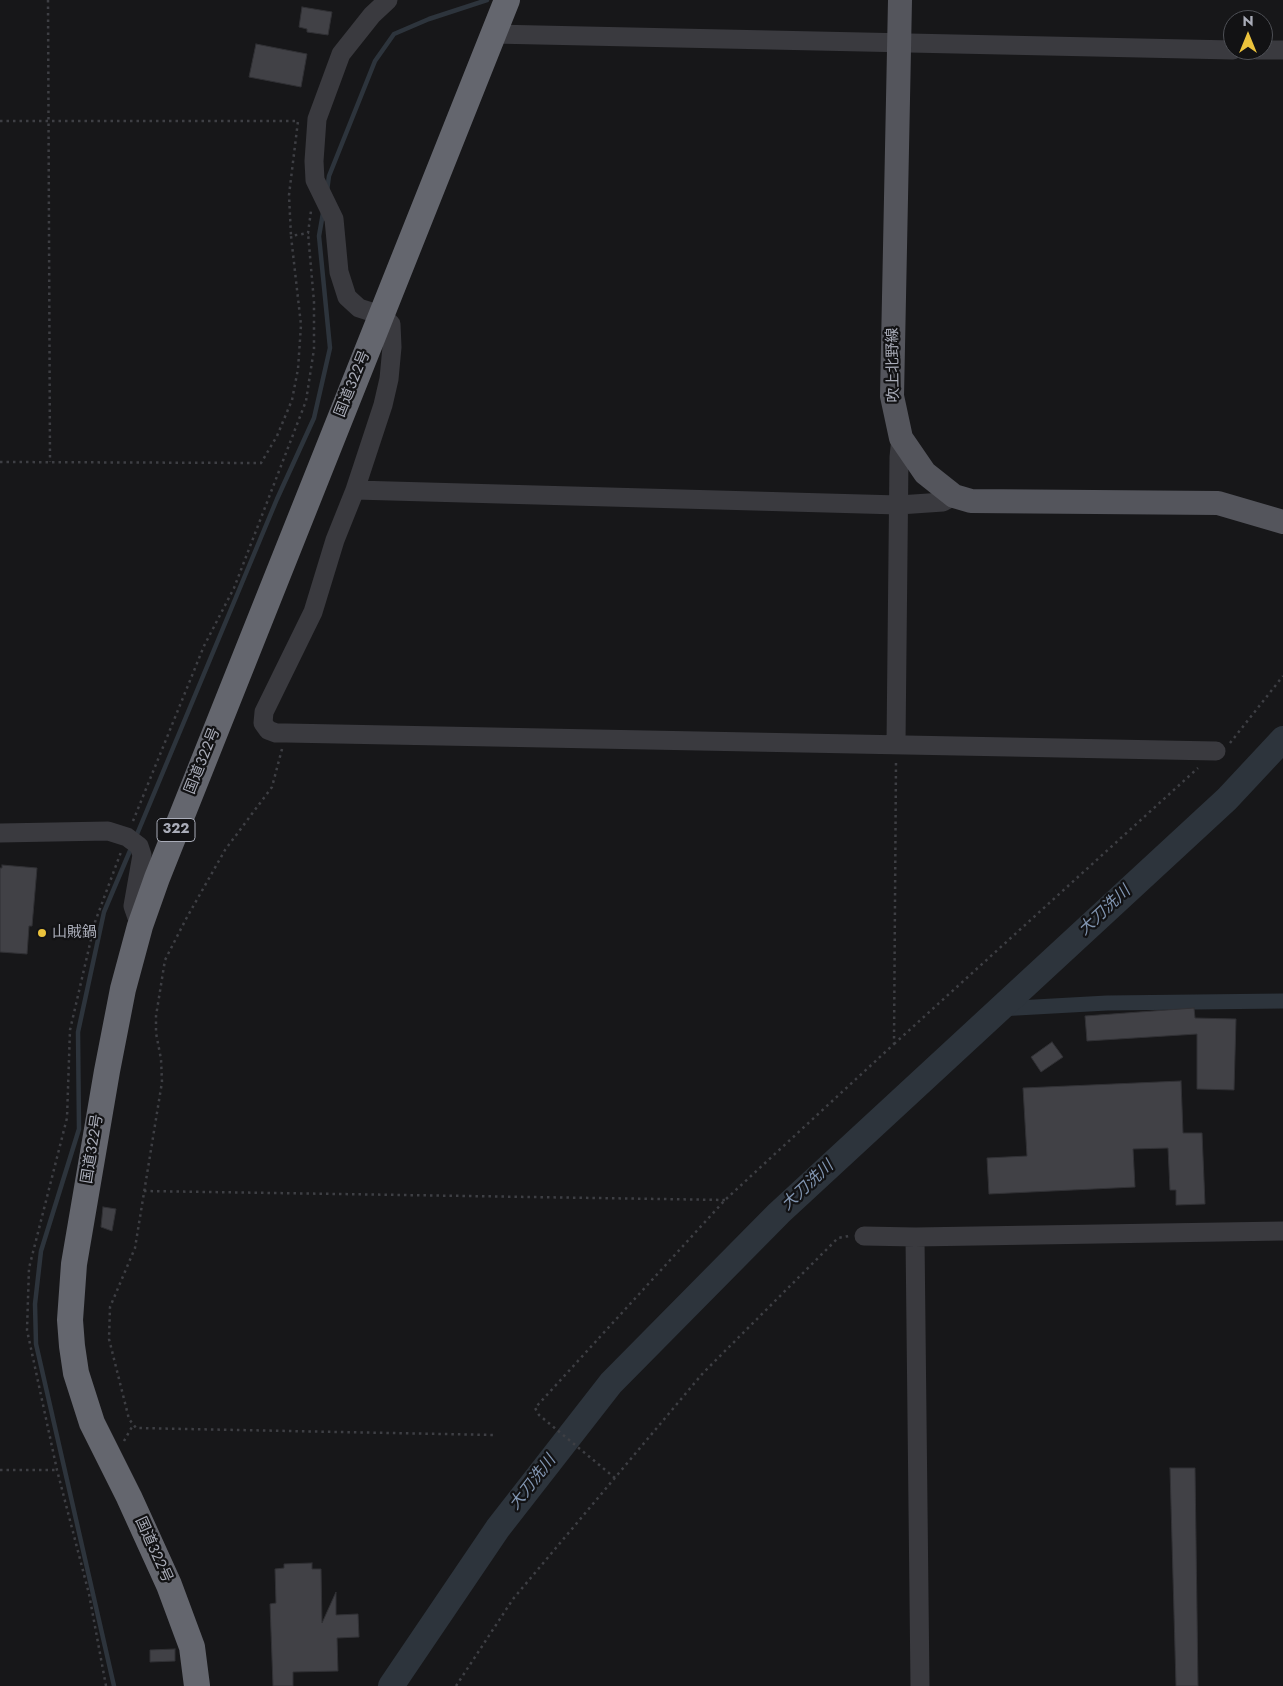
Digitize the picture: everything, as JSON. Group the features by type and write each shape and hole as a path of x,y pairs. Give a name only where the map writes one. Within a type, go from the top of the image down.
{"highway":[{"name":"国道322号","path":"197,1686 192,1647 170,1585 129,1496 92,1423 76,1373 70,1320 74,1264 92,1156 123,989 140,926 160,869 507,0"}],"main road":[{"name":"吹上北野線","path":"900,0 892,396 901,438 925,473 954,496 971,501 1218,503 1283,522"}],"street":[{"path":"388,0 372,15 342,54 317,119 314,161 315,180 334,219 339,272 347,297 359,308 381,315 391,324 392,347 389,379 383,405 355,490 335,540 313,612 264,712 263,722 268,730 276,733 1216,751"},
{"path":"493,34 1223,50"},
{"path":"896,744 900,505 899,457 901,438"},
{"path":"355,490 900,505 942,502 954,496"},
{"path":"0,833 108,831 127,837 139,846 142,855 133,906 140,926"},
{"path":"864,1236 915,1237 1283,1231"},
{"path":"915,1237 920,1686"}],"path":[{"path":"48,0 50,462"},
{"path":"0,121 298,121 289,195 291,236 301,325 298,369 292,400 277,436 261,463 0,462"},
{"path":"127,837 204,646 234,588 306,402 314,349 314,302 308,233 315,180"},
{"path":"291,236 308,233"},
{"path":"615,1478 539,1415 535,1408 725,1200 1216,751 1232,742 1283,676"},
{"path":"286,733 272,786 225,850 165,960 156,1016 156,1034 161,1059 162,1082 135,1248 110,1307 109,1339 129,1419 136,1428 493,1435"},
{"path":"894,1044 896,744"},
{"path":"144,1191 725,1200"},
{"path":"456,1686 513,1599 704,1373 838,1238 864,1236"},
{"path":"0,1470 57,1470"}],"building":[{"path":"302,7 332,12 328,35 307,32 307,29 299,27"},
{"path":"256,44 307,54 301,87 249,77"},
{"path":"2,865 37,868 32,926 29,926 27,954 0,952 0,868 2,868"},
{"path":"1194,1008 1195,1018 1236,1019 1234,1090 1197,1089 1197,1034 1087,1041 1085,1016"},
{"path":"1052,1042 1063,1057 1041,1072 1031,1057"},
{"path":"1181,1081 1183,1133 1202,1133 1205,1204 1176,1205 1176,1190 1170,1190 1168,1148 1133,1149 1135,1187 989,1194 987,1158 1027,1156 1023,1088"},
{"path":"103,1207 116,1209 112,1231 101,1227"},
{"path":"1170,1468 1195,1468 1198,1686 1176,1686"},
{"path":"312,1563 312,1569 321,1569 322,1623 336,1592 336,1615 358,1614 359,1637 337,1638 338,1671 293,1672 293,1686 273,1686 270,1604 276,1603 275,1569 284,1568 284,1564"},
{"path":"175,1649 175,1661 150,1662 150,1650"}],"waterway":[{"path":"327,191 329,176 375,61 394,34 429,19 487,0"},
{"path":"135,839 277,499 314,418 330,348 319,236 323,213"},
{"name":"大刀洗川","path":"391,1686 498,1528 611,1383 779,1213 1227,799 1283,739"},
{"path":"114,1686 36,1344 35,1304 41,1251 79,1129 78,1032 104,912 132,846"},
{"path":"999,1009 1107,1003 1283,1001"}],"place":[{"name":"山賊鍋","path":"42,933"}]}
